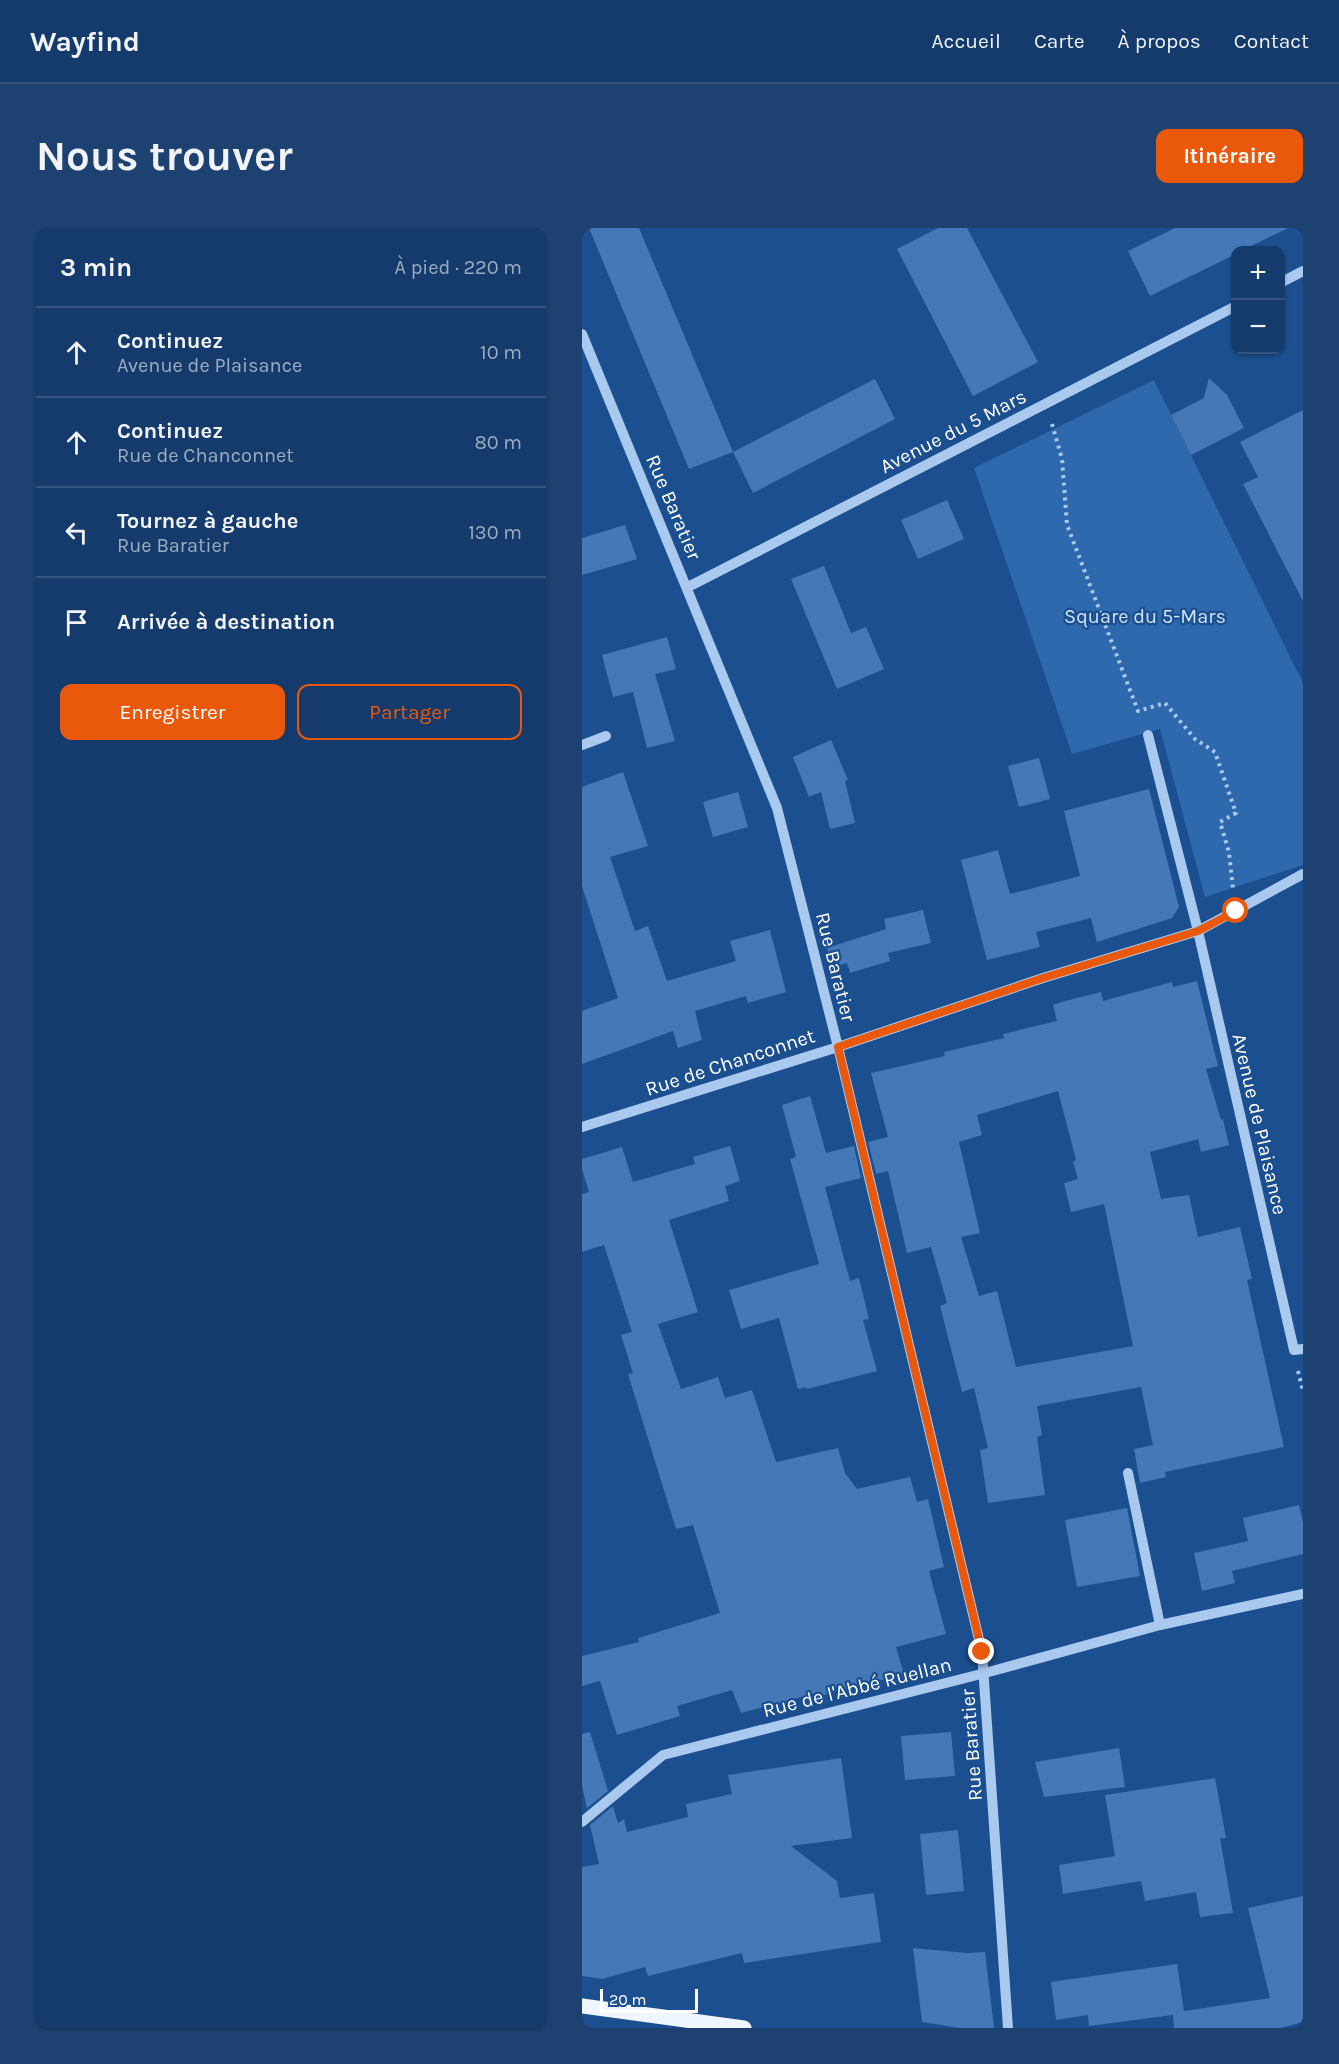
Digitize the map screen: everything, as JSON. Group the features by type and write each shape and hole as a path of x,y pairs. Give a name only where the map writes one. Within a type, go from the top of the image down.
{"main road":[{"path":"582,2006 744,2028"}],"street":[{"path":"1285,281 1303,271"},
{"name":"Avenue du 5 Mars","path":"688,587 1231,309"},
{"name":"Rue Baratier","path":"582,334 777,808 838,1047 979,1641 984,1673 1008,2028"},
{"name":"Avenue de Plaisance","path":"1148,735 1198,931 1294,1350 1303,1349"},
{"path":"582,745 606,736"},
{"path":"1198,931 1303,874"},
{"name":"Rue de Chanconnet","path":"582,1127 838,1047 1043,978 1198,931"},
{"path":"1128,1473 1160,1624"},
{"name":"Rue de l'Abbé Ruellan","path":"582,1822 663,1755 984,1673 1160,1624 1303,1594"}],"path":[{"path":"1046,403 1062,459 1066,525 1138,711 1165,704 1195,739 1215,752 1236,813 1220,822 1229,852 1236,911"}],"green space":[{"name":"Square du 5-Mars","path":"1154,380 1303,683 1303,865 1205,897 1160,729 1072,754 974,468"}],"building":[{"path":"589,228 639,228 733,452 689,469"},
{"path":"938,228 967,228 1038,362 973,396 897,249"},
{"path":"1175,228 1288,228 1251,246 1231,246 1231,256 1150,296 1128,251"},
{"path":"1209,378 1227,395 1244,428 1191,455 1171,415 1204,398"},
{"path":"875,379 895,419 753,493 733,452"},
{"path":"1303,410 1303,601 1243,484 1258,477 1240,442"},
{"path":"947,500 964,539 918,559 901,520"},
{"path":"625,525 637,559 582,575 582,538"},
{"path":"824,566 851,633 866,627 884,669 837,689 791,579"},
{"path":"667,637 676,669 655,674 675,741 647,748 633,692 613,697 602,655"},
{"path":"831,740 848,780 845,781 855,823 830,829 821,792 809,797 793,757"},
{"path":"1039,758 1050,799 1019,807 1008,766"},
{"path":"623,772 648,846 610,857 635,931 648,926 667,981 736,961 730,941 770,930 786,992 748,1003 746,996 695,1011 702,1040 678,1048 673,1031 582,1064 582,1011 618,998 582,886 582,787"},
{"path":"1149,789 1179,907 1172,918 1097,942 1091,918 1036,932 1040,947 987,960 961,860 998,850 1010,894 1080,876 1064,811"},
{"path":"738,792 748,827 713,837 703,802"},
{"path":"923,910 931,943 888,953 890,961 850,973 847,963 832,967 827,948 886,929 884,919"},
{"path":"1197,981 1218,1066 1206,1069 1229,1145 1201,1152 1198,1139 1150,1152 1161,1199 1189,1195 1198,1237 1240,1227 1252,1279 1247,1280 1284,1447 1165,1472 1166,1477 1140,1483 1134,1449 1153,1445 1141,1387 1037,1406 1042,1435 1037,1437 1045,1495 988,1503 980,1450 988,1448 974,1388 962,1392 940,1306 947,1303 931,1247 907,1253 888,1171 876,1174 868,1142 888,1137 871,1073 945,1056 944,1052 1004,1038 1003,1034 1057,1021 1053,1005 1065,1001 1101,992 1103,1001 1172,982 1173,987","holes":["1058,1091 1076,1160 1073,1162 1078,1179 1064,1183 1071,1212 1104,1204 1133,1346 1016,1367 997,1291 979,1296 961,1237 980,1233 959,1142 982,1135 977,1115"]},
{"path":"810,1096 826,1153 854,1146 861,1178 825,1187 850,1281 859,1278 869,1319 863,1320 877,1371 807,1389 806,1387 798,1389 779,1318 741,1329 729,1290 819,1264 790,1159 796,1157 782,1105"},
{"path":"730,1146 740,1181 725,1186 729,1201 669,1220 698,1312 658,1324 681,1389 718,1377 725,1398 752,1390 776,1462 838,1448 845,1473 857,1489 910,1477 917,1502 928,1499 944,1567 929,1571 946,1634 896,1647 904,1674 817,1697 816,1693 741,1713 732,1690 677,1706 680,1716 617,1735 600,1681 582,1686 582,1656 639,1642 638,1638 720,1613 693,1525 676,1529 628,1374 633,1373 621,1335 632,1332 604,1245 582,1252 582,1194 589,1192 582,1169 582,1159 622,1147 633,1182 695,1164 693,1157"},
{"path":"1299,1505 1303,1522 1303,1554 1232,1571 1235,1583 1202,1591 1194,1553 1248,1541 1243,1518"},
{"path":"1127,1508 1140,1576 1077,1587 1065,1520"},
{"path":"590,1732 608,1791 587,1808 582,1786 582,1734"},
{"path":"951,1732 955,1776 905,1780 901,1736"},
{"path":"1119,1748 1125,1787 1044,1797 1035,1762"},
{"path":"841,1758 852,1838 791,1846 837,1881 840,1898 874,1893 881,1942 744,1963 742,1953 648,1976 645,1967 602,1979 582,1976 582,1867 599,1864 590,1825 613,1806 618,1823 624,1819 627,1832 688,1817 686,1804 732,1794 728,1775"},
{"path":"1215,1778 1226,1838 1220,1838 1233,1913 1200,1917 1196,1892 1145,1901 1141,1881 1063,1894 1059,1865 1115,1856 1105,1795"},
{"path":"958,1830 964,1891 926,1895 920,1834"},
{"path":"1303,1896 1303,2022 1281,2028 1174,2028 1173,2015 1089,2026 1088,2015 1056,2020 1051,1982 1177,1964 1184,2011 1270,1998 1248,1908"},
{"path":"913,1948 967,1953 985,1952 994,2028 959,2028 922,2022"}],"route":[{"path":"982,1652 838,1047 1043,978 1198,931 1236,911"}]}
